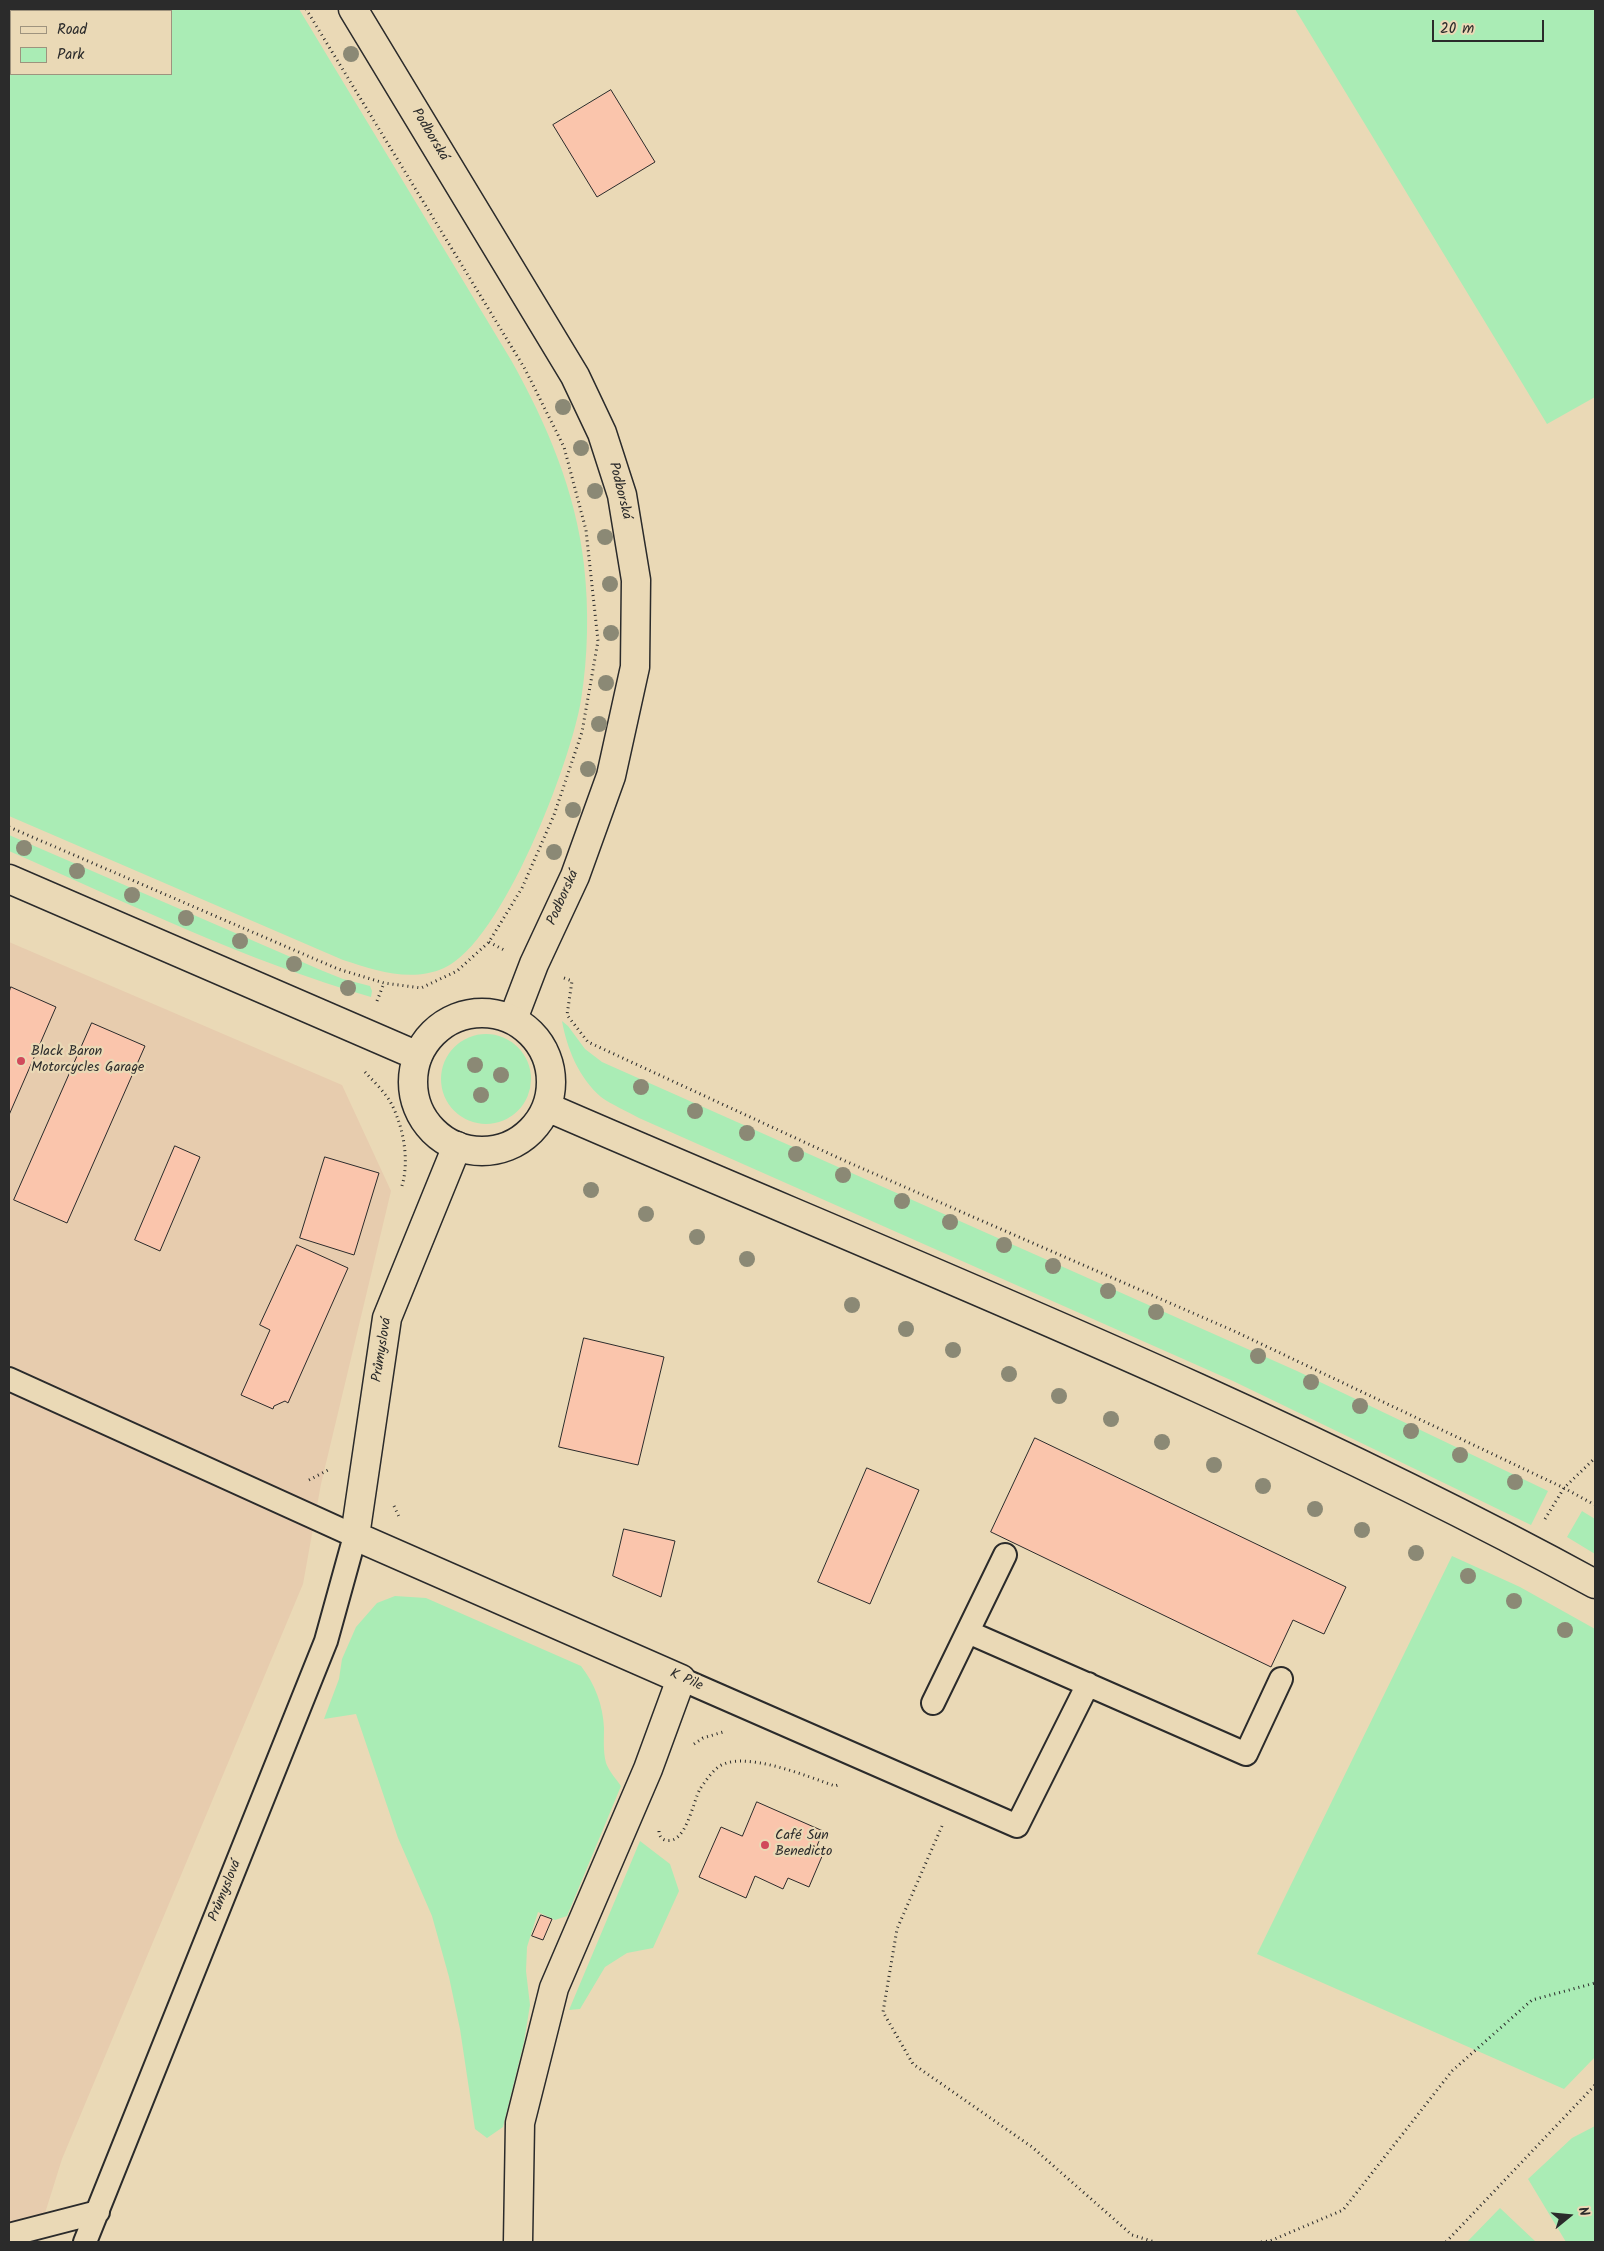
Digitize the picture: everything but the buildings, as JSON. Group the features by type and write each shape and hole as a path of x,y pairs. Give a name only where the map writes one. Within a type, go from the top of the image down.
{"street":[{"name":"Podborská","path":"353,9 575,376 602,433 622,495 636,580 635,667 610,776 576,876 534,964 513,1019"},
{"path":"9,879 418,1056"},
{"path":"483,1012 513,1019 536,1038 550,1064 552,1086 547,1107 531,1131 506,1147 478,1151 457,1146 438,1135 420,1112 413,1084 418,1056 430,1036 454,1018 469,1013 483,1012"},
{"path":"547,1107 1060,1326 1399,1483 1527,1547 1595,1584"},
{"name":"Průmyslová","path":"355,1536 386,1318 457,1146"},
{"name":"K Pile","path":"355,1536 680,1679"},
{"path":"518,2242 520,2123 554,1988 648,1769 680,1679"}],"lane":[{"path":"9,1380 355,1536"},
{"name":"Průmyslová","path":"85,2242 326,1641 355,1536"},
{"path":"933,1704 1005,1555"},
{"path":"968,1632 1246,1754 1281,1679"},
{"name":"K Pile","path":"680,1679 1017,1826 1088,1684"},
{"path":"9,2235 98,2212"}],"path":[{"path":"9,827 338,969 384,983 422,988 457,971 489,942 522,888 554,815 582,732 598,642 586,530 564,447 525,369 306,9"},
{"path":"534,964 572,981 567,1014 588,1042 843,1160 1234,1331 1564,1488 1595,1506"},
{"path":"384,983 355,1063 366,1072 391,1103 401,1128 404,1158 402,1183 399,1192"},
{"path":"402,1183 436,1194"},
{"path":"1527,1547 1564,1488 1595,1458"},
{"path":"302,1480 309,1480 328,1471 333,1464"},
{"path":"393,1504 401,1522"},
{"path":"656,1823 660,1836 665,1840 672,1840 679,1835 689,1820 699,1790 717,1767 733,1761 762,1763 835,1786 844,1784"},
{"path":"954,1799 897,1928 883,2012 913,2064 1032,2147 1132,2235 1155,2242"},
{"path":"1262,2242 1270,2241 1343,2210 1452,2071 1532,2000 1595,1983"},
{"path":"1446,2242 1595,2085"}],"shaded area":[{"path":"9,942 342,1085 391,1191 321,1484 303,1584 62,2159 36,2242 9,2242"}],"green space":[{"path":"9,9 299,9 511,360 548,434 558,459 567,485 580,538 586,582 587,615 585,667 581,700 564,765 549,805 510,889 488,924 466,952 444,968 431,972 406,975 380,971 343,960 9,816"},
{"path":"1295,9 1595,9 1595,397 1547,424"},
{"path":"9,835 323,971 343,979 370,986 372,991 371,997 324,983 278,966 143,911 9,851"},
{"path":"562,1021 585,1049 602,1062 1297,1371 1548,1491 1531,1525 1233,1381 639,1118 601,1097 586,1081 575,1062 567,1042"},
{"path":"486,1034 503,1038 518,1047 527,1062 531,1079 527,1096 518,1111 503,1120 486,1124 469,1120 454,1111 445,1096 441,1079 445,1062 454,1047 469,1038"},
{"path":"1582,1511 1595,1519 1595,1554 1567,1537"},
{"path":"1452,1556 1520,1587 1595,1629 1595,2057 1564,2089 1257,1954"},
{"path":"395,1596 426,1598 581,1666 594,1687 600,1703 606,1763 621,1786 567,1916 555,1920 538,1912 527,1947 526,1971 530,2005 524,2042 503,2127 487,2138 475,2129 460,2029 449,1977 432,1916 398,1838 356,1714 324,1719 339,1679 342,1659 356,1627 377,1603"},
{"path":"640,1841 670,1864 679,1891 653,1948 627,1953 605,1967 580,2009 569,2010"},
{"path":"1595,2126 1595,2242 1566,2242 1528,2179 1572,2138"},
{"path":"1500,2208 1536,2242 1467,2242"}],"place":[{"name":"Black Baron Motorcycles Garage","path":"21,1061"},
{"name":"Café Sun Benedicto","path":"765,1845"}]}
